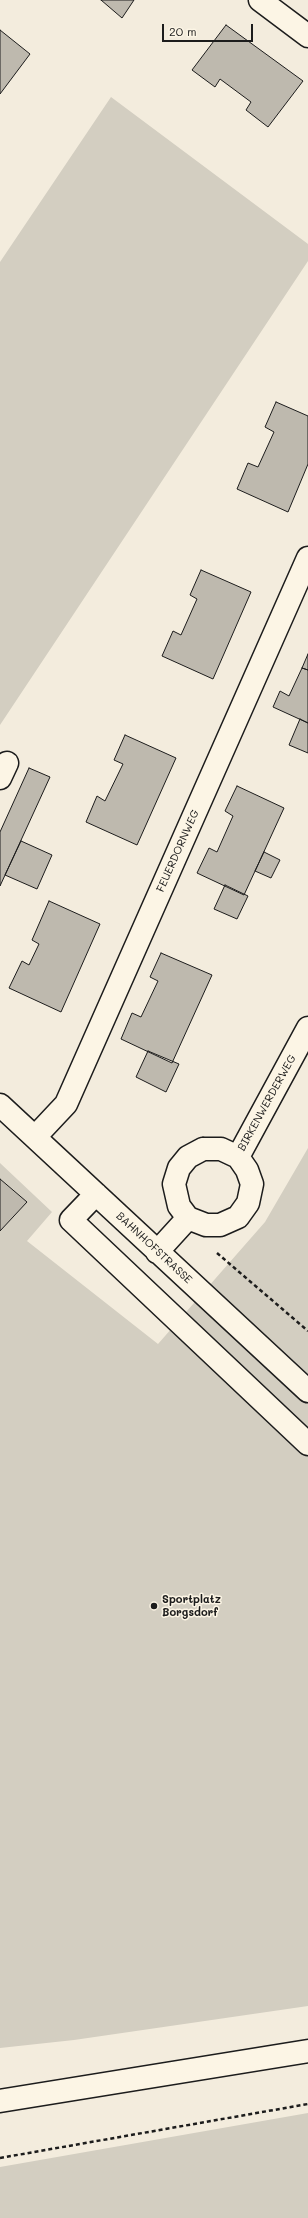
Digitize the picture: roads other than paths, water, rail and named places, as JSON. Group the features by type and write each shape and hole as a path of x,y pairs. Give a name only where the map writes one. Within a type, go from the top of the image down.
{"street":[{"path":"260,0 308,36"},
{"name":"FEUERDORNWEG","path":"35,1137 66,1104 308,558"},
{"name":"BIRKENWERDERWEG","path":"238,1157 308,1028"},
{"name":"BAHNHOFSTRASSE","path":"0,1105 308,1391"},
{"name":"BIRKENWERDERWEG","path":"203,1149 221,1149 238,1157 248,1170 252,1184 248,1203 238,1217 220,1226 185,1221 179,1206 174,1184 179,1168 188,1157 203,1149"},
{"path":"96,1194 71,1220 308,1444"},
{"path":"157,1252 185,1221"},
{"path":"0,2102 308,2051"}],"place":[{"name":"Sportplatz Borgsdorf","path":"154,1606"}]}
